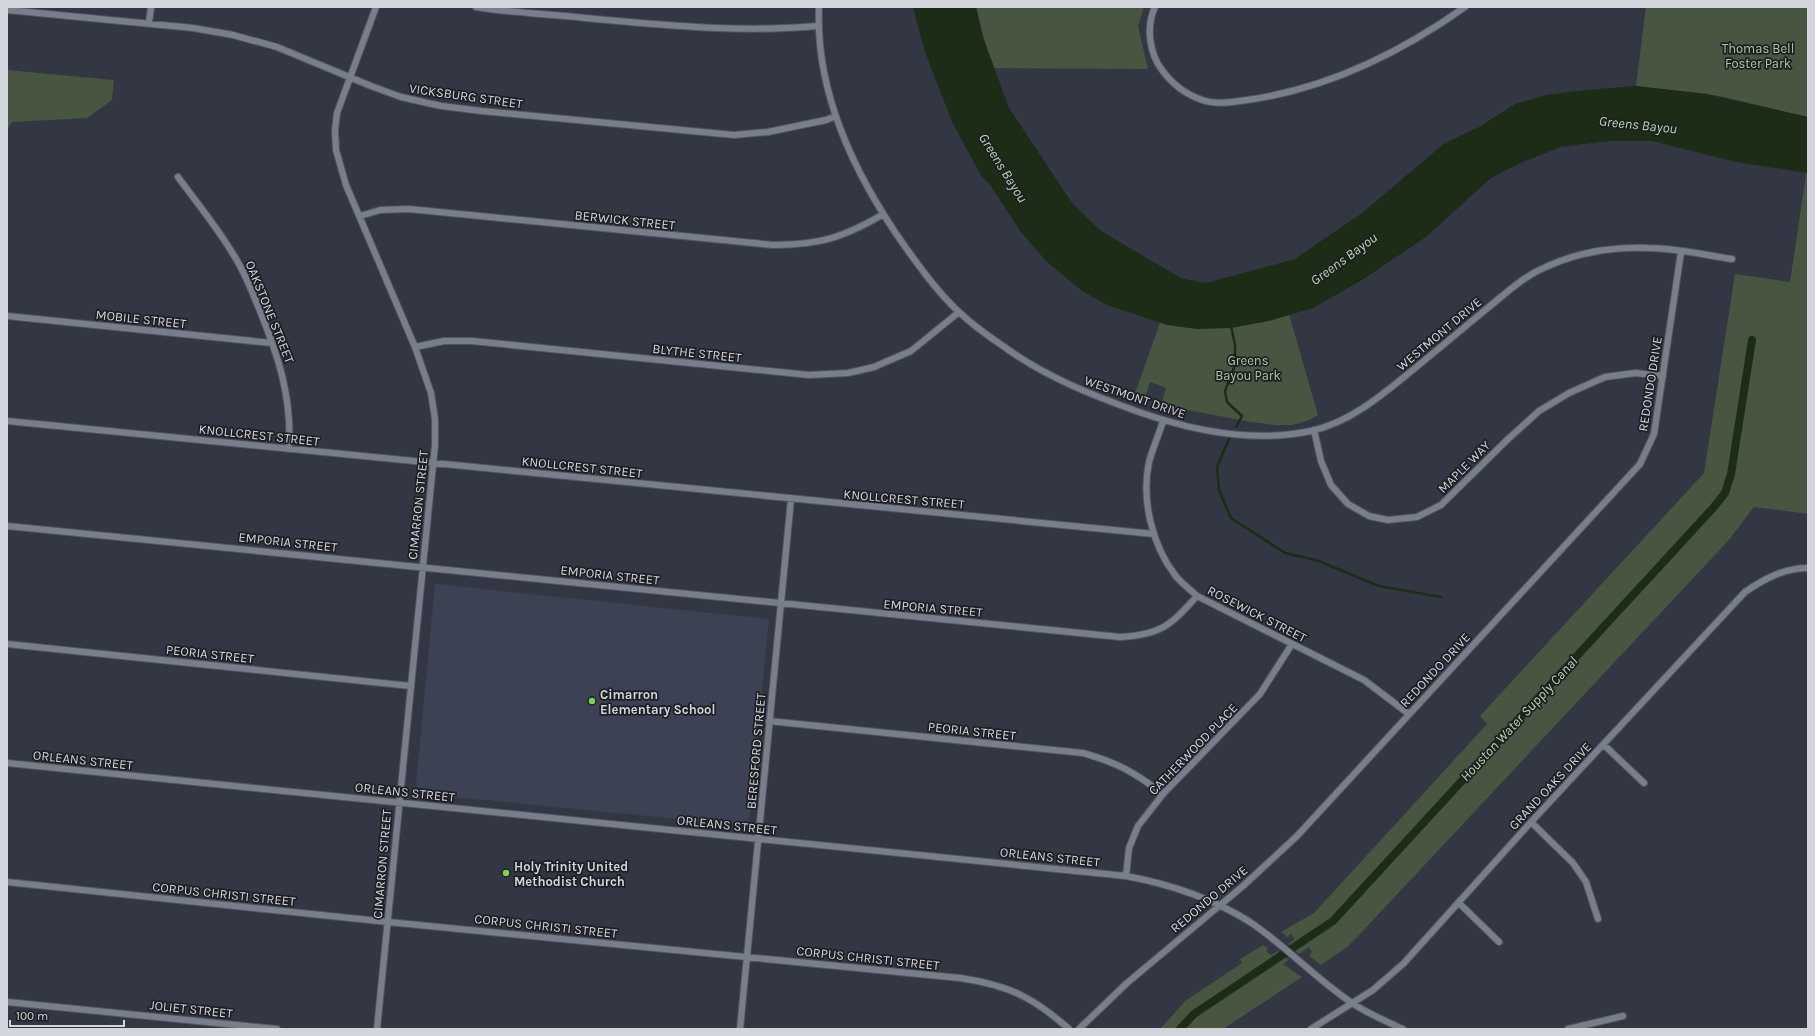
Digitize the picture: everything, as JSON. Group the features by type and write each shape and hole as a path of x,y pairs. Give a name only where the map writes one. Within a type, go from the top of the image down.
{"street":[{"path":"150,23 151,7"},
{"name":"CIMARRON STREET","path":"376,7 349,77 338,113 335,130 336,150 346,184 415,347 431,393 434,413 435,445 377,1029"},
{"path":"476,7 648,24 726,29 786,29 818,26"},
{"name":"WESTMONT DRIVE","path":"819,7 818,26 825,73 836,116 862,179 882,214 932,283 959,312 1004,347 1035,367 1071,386 1163,421 1242,436 1276,437 1314,430 1349,417 1376,400 1519,282 1546,266 1579,255 1614,249 1652,248 1732,259"},
{"path":"1155,7 1152,14 1150,40 1158,65 1170,81 1188,94 1204,100 1223,103 1302,89 1353,71 1401,48 1465,7"},
{"name":"VICKSBURG STREET","path":"7,10 150,23 233,35 277,47 401,97 441,106 734,135 768,132 826,120 836,116"},
{"name":"OAKSTONE STREET","path":"178,177 234,254 248,281 282,370 288,397 290,427 289,449"},
{"name":"BERWICK STREET","path":"360,216 380,210 409,209 773,245 800,245 827,240 856,230 882,214"},
{"name":"REDONDO DRIVE","path":"1079,1029 1127,983 1273,859 1308,825 1640,464 1654,434 1681,252"},
{"name":"BLYTHE STREET","path":"415,347 444,340 472,341 809,375 848,373 874,367 911,351 959,312"},
{"name":"MOBILE STREET","path":"7,316 272,343"},
{"name":"MAPLE WAY","path":"1314,430 1322,461 1331,485 1348,504 1369,516 1388,520 1417,517 1441,505 1507,440 1539,411 1569,393 1605,377 1635,373 1663,376"},
{"name":"KNOLLCREST STREET","path":"7,421 791,500 1154,534"},
{"name":"ROSEWICK STREET","path":"1163,421 1149,462 1146,490 1154,534 1164,557 1175,576 1197,596 1364,680 1409,714"},
{"name":"BERESFORD STREET","path":"740,1029 791,500"},
{"name":"EMPORIA STREET","path":"7,526 1120,637 1138,636 1161,630 1176,619 1197,596"},
{"name":"GRAND OAKS DRIVE","path":"1311,1029 1352,1003 1390,976 1745,592 1766,578 1786,571 1808,568"},
{"name":"PEORIA STREET","path":"7,644 411,686"},
{"name":"CATHERWOOD PLACE","path":"1126,876 1130,848 1138,826 1163,794 1260,694 1292,644"},
{"name":"PEORIA STREET","path":"769,721 1083,753 1108,760 1134,772 1163,794"},
{"path":"1604,745 1644,783"},
{"name":"ORLEANS STREET","path":"7,763 1126,876 1158,882 1202,898 1249,922 1282,946 1352,1003 1377,1018 1403,1029"},
{"path":"1531,822 1573,864 1586,882 1598,919"},
{"name":"CORPUS CHRISTI STREET","path":"7,882 989,982 1018,993 1048,1011 1069,1029"},
{"path":"1459,903 1499,942"},
{"name":"JOLIET STREET","path":"7,1002 277,1029"},
{"path":"1568,1029 1623,1016"}],"shaded area":[{"name":"Cimarron Elementary School","path":"435,584 769,619 749,826 423,794 416,784"}],"green space":[{"path":"976,7 1144,7 1138,26 1148,69 991,68"},
{"name":"Thomas Bell Foster Park","path":"1646,7 1808,7 1808,117 1719,96 1636,86"},
{"path":"7,70 114,80 112,100 87,118 12,122 7,130"},
{"path":"1807,168 1808,514 1754,507 1728,541 1347,947 1321,965 1309,956 1312,952 1309,947 1299,954 1288,944 1295,939 1291,934 1287,937 1281,932 1314,913 1487,724 1480,716 1704,473 1735,274 1790,282"},
{"name":"Greens Bayou Park","path":"1287,307 1318,415 1307,421 1292,425 1275,425 1161,405 1166,388 1150,382 1144,401 1134,396 1163,314"},
{"path":"1263,945 1268,948 1266,951 1271,955 1278,951 1289,960 1283,964 1302,977 1223,1029 1160,1029 1185,1001 1242,963 1240,959"}],"water":[{"name":"Greens Bayou","path":"913,7 976,7 983,37 1009,108 1072,203 1101,231 1181,278 1206,283 1295,259 1362,213 1445,143 1479,127 1515,104 1546,95 1636,86 1707,94 1808,117 1808,173 1736,162 1652,141 1609,141 1561,147 1523,162 1491,178 1426,237 1362,280 1313,308 1269,321 1231,328 1197,329 1167,325 1107,305 1082,291 1046,261 1020,231 991,186 982,177 952,122 924,49"}],"waterway":[{"path":"1231,326 1235,345 1235,365 1225,391 1227,402 1242,416 1236,427"},
{"name":"Houston Water Supply Canal","path":"1180,1029 1194,1014 1333,921 1713,508 1725,493 1731,474 1752,340"},
{"path":"1229,439 1217,467 1219,490 1231,518 1285,553 1316,560 1379,586 1441,597"}],"place":[{"name":"Cimarron Elementary School","path":"592,701"},
{"name":"Holy Trinity United Methodist Church","path":"506,873"}]}
